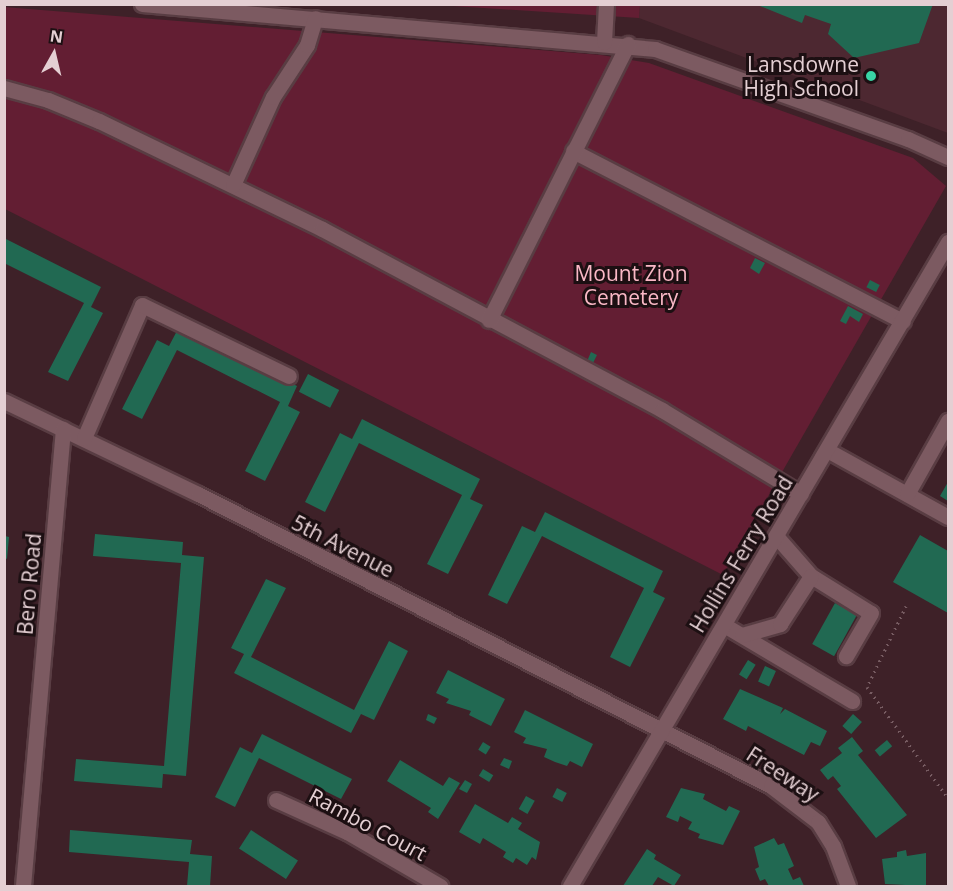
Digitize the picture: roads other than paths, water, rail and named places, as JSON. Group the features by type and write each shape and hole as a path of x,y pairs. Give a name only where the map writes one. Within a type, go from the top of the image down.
{"street":[{"path":"142,4 628,44 687,57 948,157"},
{"path":"604,42 606,4"},
{"path":"233,185 273,97 307,45 315,18"},
{"path":"489,320 628,44"},
{"path":"4,88 48,100 99,121 233,185 662,410 801,494"},
{"path":"573,151 903,321"},
{"name":"Hollins Ferry Road","path":"570,886 948,242"},
{"path":"84,438 142,305 289,376"},
{"name":"5th Avenue","path":"4,401 84,438 662,729"},
{"path":"907,494 948,422"},
{"name":"Bero Road","path":"23,886 63,429"},
{"path":"827,450 948,517"},
{"path":"776,536 811,576 871,613 846,656"},
{"path":"742,635 780,624 811,576"},
{"path":"724,625 852,701"},
{"name":"Freeway","path":"662,729 799,804 818,822 833,846 848,886"},
{"name":"Rambo Court","path":"276,800 347,832 440,886"}],"place":[{"name":"Lansdowne High School","path":"871,76"}],"park label":[{"name":"Mount Zion Cemetery","path":"631,285"}]}
